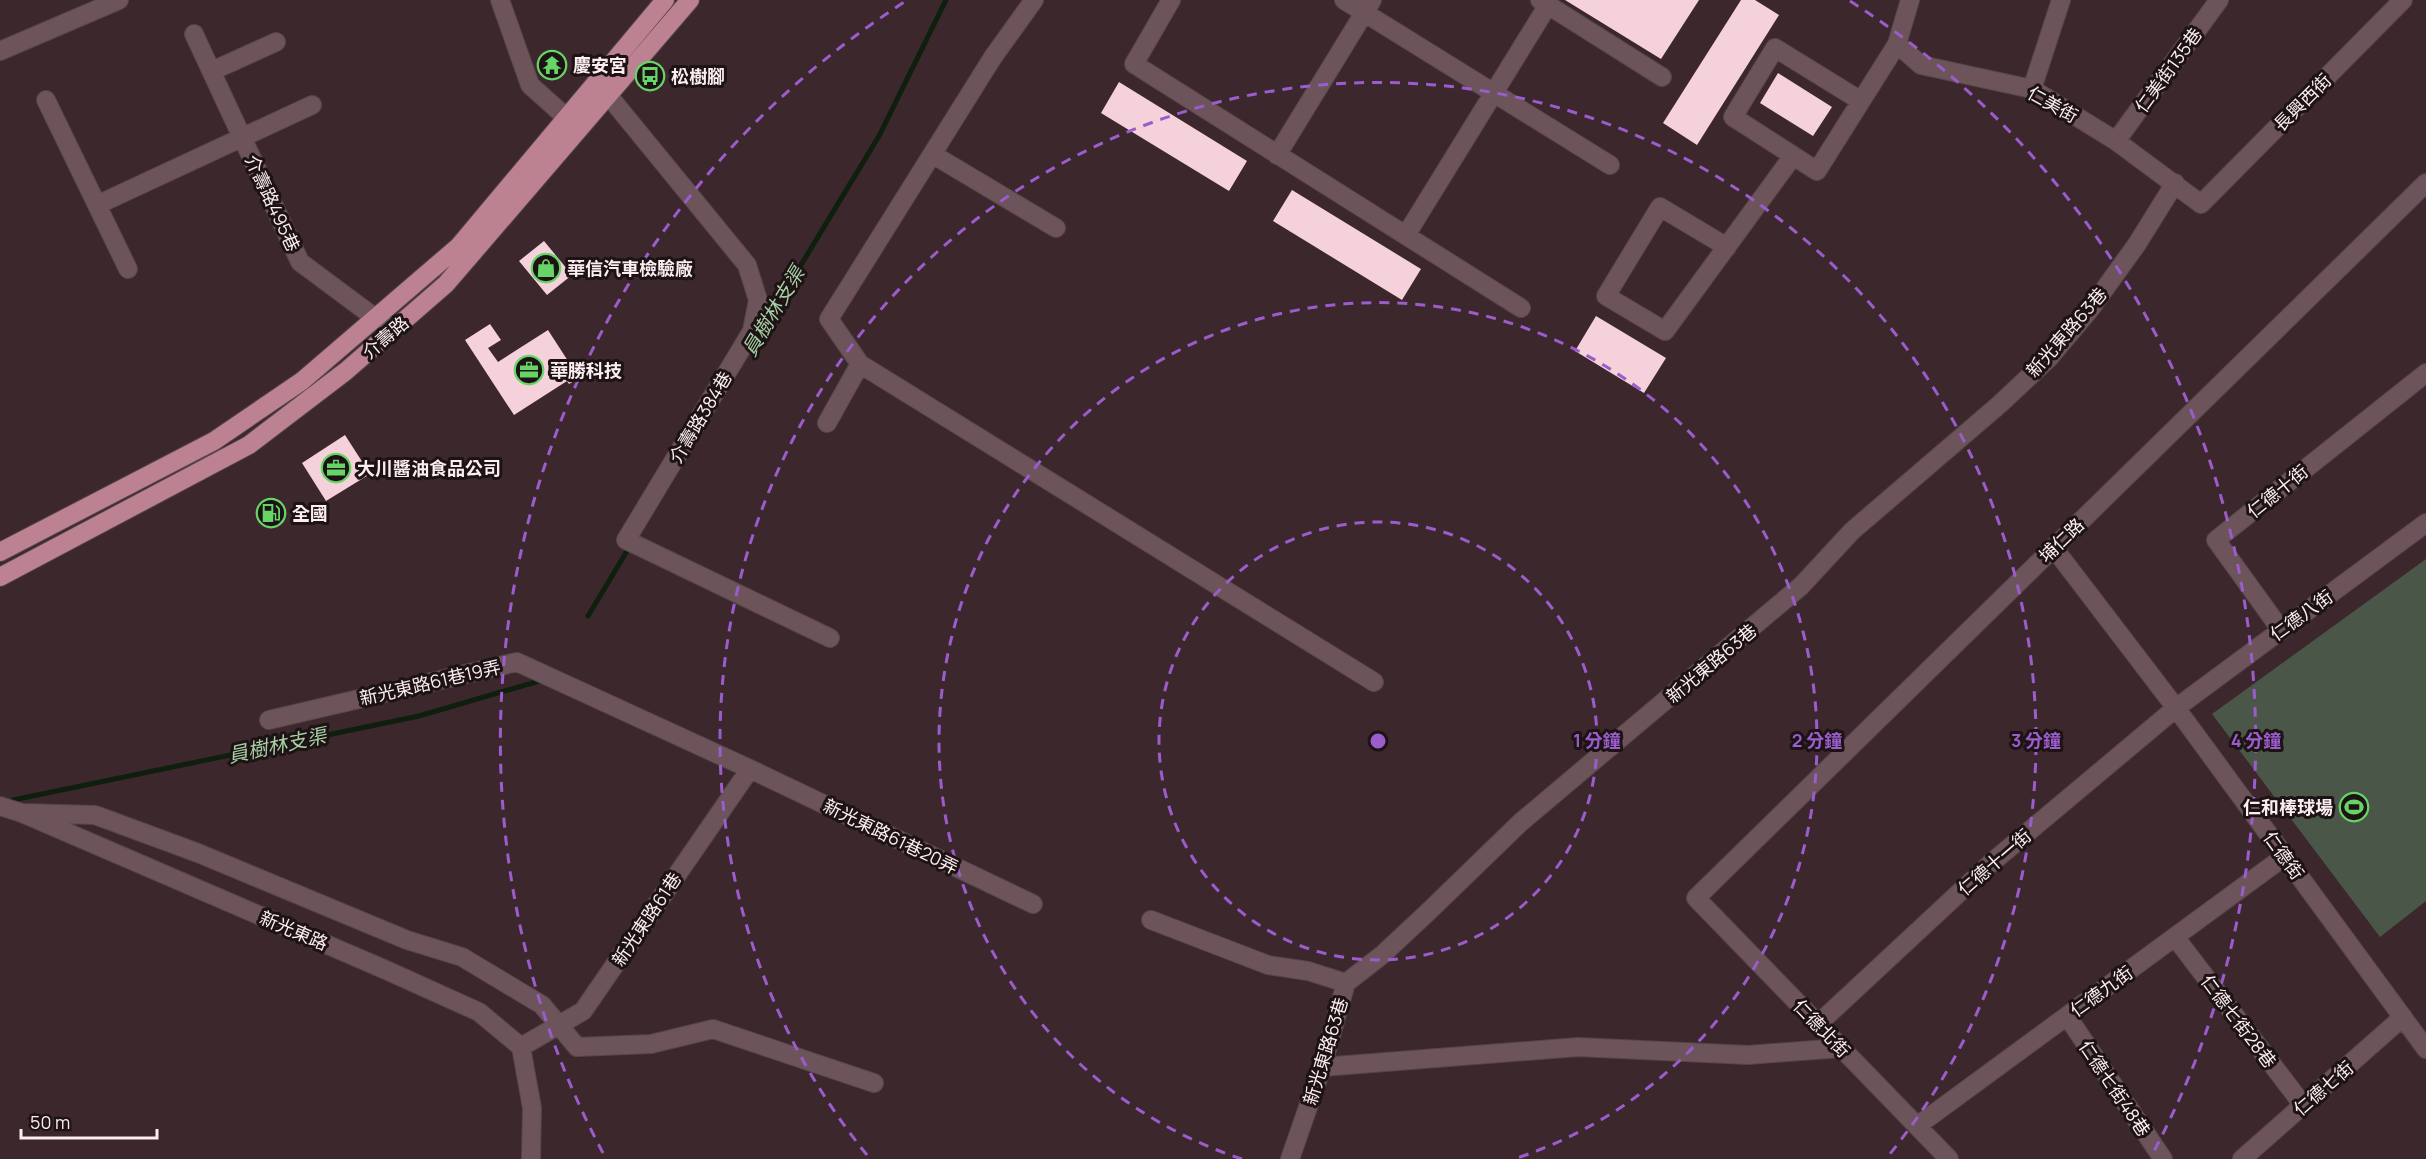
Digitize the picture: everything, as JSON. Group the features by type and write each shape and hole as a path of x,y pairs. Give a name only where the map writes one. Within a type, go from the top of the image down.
{"main road":[{"name":"介壽路","path":"602,89 665,0"},
{"name":"介壽路","path":"0,552 214,441 302,381 459,246 602,89 690,0"},
{"name":"介壽路","path":"0,577 249,446 346,371 446,284 572,124"}],"street":[{"path":"0,51 119,0"},
{"path":"500,0 530,85 572,124"},
{"path":"1034,0 993,57 829,319 860,364 1374,682"},
{"path":"1171,0 1134,64 1521,308"},
{"path":"1344,0 1368,6 1495,93 1610,165"},
{"path":"1861,101 1775,48 1733,117 1817,171 1897,44 1910,0"},
{"path":"2032,89 2061,0"},
{"name":"仁美街135巷","path":"2116,141 2219,0"},
{"name":"長興西街","path":"2201,204 2403,0"},
{"path":"1406,235 1495,93 1544,3 1662,77"},
{"path":"1277,155 1368,6"},
{"name":"介壽路495巷","path":"194,34 300,262 392,331"},
{"path":"212,71 276,42"},
{"name":"仁美街","path":"1897,44 1921,64 2032,89 2116,141 2201,204"},
{"name":"介壽路384巷","path":"602,89 747,265 758,300 752,331 626,540 830,638"},
{"path":"46,100 128,269"},
{"name":"介壽路495巷","path":"97,205 312,105"},
{"path":"932,154 1056,228"},
{"path":"1726,247 1660,207 1606,296 1665,331 1793,156"},
{"name":"新光東路63巷","path":"1290,1159 1322,1067 1346,983 1382,955 1521,822 1801,586 1852,531 2000,404 2049,358 2091,308 2137,243 2175,183"},
{"name":"埔仁路","path":"1696,898 2426,183"},
{"path":"827,423 860,364"},
{"name":"仁德十街","path":"2281,630 2216,540 2426,373"},
{"name":"仁德八街","path":"2176,708 2426,523"},
{"name":"仁德街","path":"2053,547 2176,708 2426,1049"},
{"name":"新光東路61巷19弄","path":"270,720 518,662 750,769"},
{"name":"仁德十一街","path":"1818,1024 1990,864 2176,708"},
{"name":"新光東路61巷20弄","path":"750,769 1033,904"},
{"name":"新光東路61巷","path":"521,1047 561,1026 583,1011 750,769"},
{"name":"新光東路","path":"0,806 22,813 479,1012 521,1047"},
{"path":"22,813 95,815 198,853 407,940 462,957 542,1005 577,1047 651,1044 713,1029 873,1083"},
{"name":"仁德九街","path":"1917,1126 2285,856"},
{"name":"仁德北街","path":"1696,898 1949,1159"},
{"path":"1151,920 1268,965 1308,971 1346,983"},
{"name":"仁德七街28巷","path":"2175,937 2303,1105"},
{"name":"仁德七街48巷","path":"2067,1016 2163,1159"},
{"name":"仁德七街","path":"2242,1159 2403,1017"},
{"path":"521,1047 532,1108 531,1159"},
{"path":"1322,1067 1578,1047 1748,1055 1841,1048"}],"green space":[{"name":"仁和棒球場","path":"2426,559 2426,901 2380,937 2212,714"}],"building":[{"path":"1565,0 1699,0 1661,59"},
{"path":"1741,0 1755,0 1779,15 1697,145 1663,123"},
{"path":"1778,73 1832,107 1813,136 1760,103"},
{"path":"1119,82 1247,161 1229,191 1101,113"},
{"path":"1292,190 1421,269 1402,300 1273,221"},
{"name":"華信汽車檢驗廠","path":"544,241 572,275 547,295 519,261"},
{"path":"1596,316 1666,358 1644,393 1575,351"},
{"name":"華勝科技","path":"490,324 501,340 488,348 498,362 548,330 579,378 569,384 567,381 514,415 465,340"},
{"name":"大川醬油食品公司","path":"345,435 370,474 326,501 302,463"}],"waterway":[{"name":"員樹林支渠","path":"758,336 879,136 946,0"},
{"name":"員樹林支渠","path":"588,616 630,546"},
{"name":"員樹林支渠","path":"13,800 419,716 539,681"}],"place":[{"name":"慶安宮","path":"552,65"},
{"name":"松樹腳","path":"650,76"},
{"name":"華信汽車檢驗廠","path":"546,268"},
{"name":"華勝科技","path":"529,370"},
{"name":"大川醬油食品公司","path":"336,468"},
{"name":"全國","path":"271,513"},
{"name":"仁和棒球場","path":"2354,807"}]}
